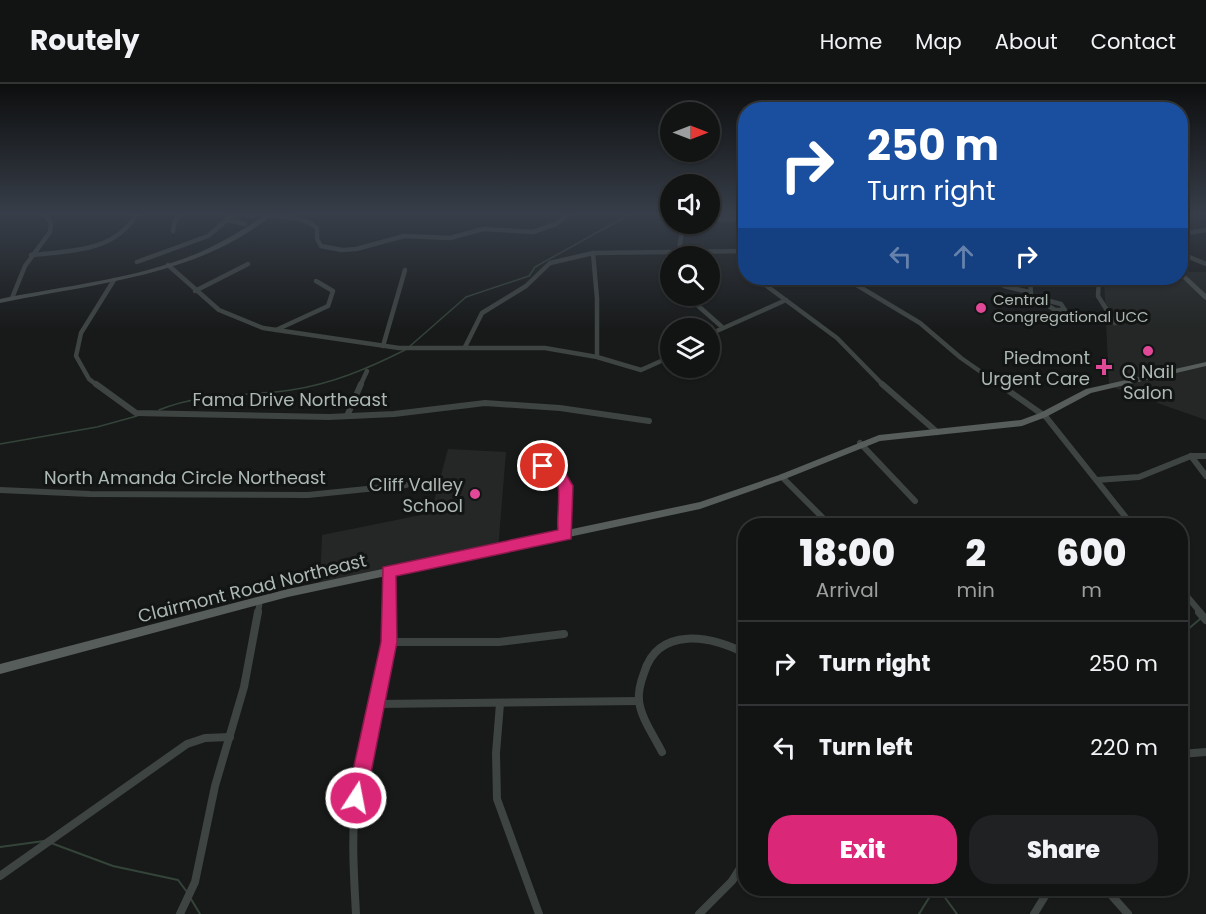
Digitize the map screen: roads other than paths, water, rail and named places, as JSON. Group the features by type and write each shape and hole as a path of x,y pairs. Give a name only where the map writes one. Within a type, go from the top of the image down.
{"main road":[{"path":"0,301 114,280 168,265 201,252"},
{"path":"1188,280 1206,298"},
{"name":"Clairmont Road Northeast","path":"0,669 260,600 700,505 782,477 860,443 897,435 1015,424 1043,415 1089,391 1206,364"}],"street":[{"path":"12,298 34,252"},
{"path":"31,255 56,252"},
{"path":"137,261 166,252"},
{"path":"593,252 597,298 597,357"},
{"path":"465,347 482,313 526,286 550,264 593,252 604,252"},
{"path":"1188,259 1206,264"},
{"path":"195,291 231,276 248,264"},
{"path":"168,265 195,291 231,317 250,325 383,346 545,348 597,357 641,370 646,370 660,362"},
{"path":"383,346 405,270"},
{"name":"Fama Drive Northeast","path":"114,280 81,333 76,356 79,365 89,379 127,408 147,415 347,416 394,414 485,403 551,407 649,421"},
{"path":"276,330 328,306 332,301 333,291 330,287 316,281"},
{"path":"766,285 856,354 894,396 937,432"},
{"path":"857,285 920,323 999,386 1043,415 1127,518"},
{"path":"1031,285 1032,295"},
{"path":"1099,285 1098,296 1115,323"},
{"path":"1004,286 1061,304 1065,310 1055,310 1032,295"},
{"path":"698,306 721,326 756,315 786,300"},
{"path":"347,416 367,371"},
{"path":"860,443 915,501"},
{"path":"1097,480 1138,477 1191,456 1206,456"},
{"path":"1191,456 1206,476"},
{"path":"530,467 551,468 562,477 566,486 563,517 566,534"},
{"path":"782,477 823,518"},
{"name":"North Amanda Circle Northeast","path":"0,490 90,494 309,495 406,485"},
{"path":"356,914 353,844 356,798 389,642 388,572"},
{"path":"1188,598 1206,620"},
{"path":"180,914 195,882 205,830 244,687 260,600"},
{"path":"389,642 473,644 564,634"},
{"path":"663,752 639,701 643,670 650,657 668,643 687,638 710,638 738,650"},
{"path":"376,704 639,701"},
{"path":"500,704 496,753 497,799 539,914"},
{"path":"0,876 187,744 205,738 230,736"},
{"path":"1188,753 1206,752"},
{"path":"699,914 732,881 738,872"},
{"path":"1034,914 1045,896"},
{"path":"1112,896 1128,914"}],"waterway":[{"path":"409,347 466,297 529,276 535,267 562,252"},
{"path":"159,410 191,400 274,392 321,384 364,369 405,350"},
{"path":"0,444 97,427 137,416"},
{"path":"1188,629 1200,619"},
{"path":"0,847 44,841"},
{"path":"51,843 113,866 178,880 187,892"},
{"path":"919,914 930,896"},
{"path":"944,896 957,914"},
{"path":"191,899 200,914"}],"place":[{"name":"Central Congregational UCC","path":"981,308"},
{"name":"Q Nail Salon","path":"1148,351"},
{"name":"Piedmont Urgent Care","path":"1104,367"},
{"name":"Cliff Valley School","path":"475,494"}]}
